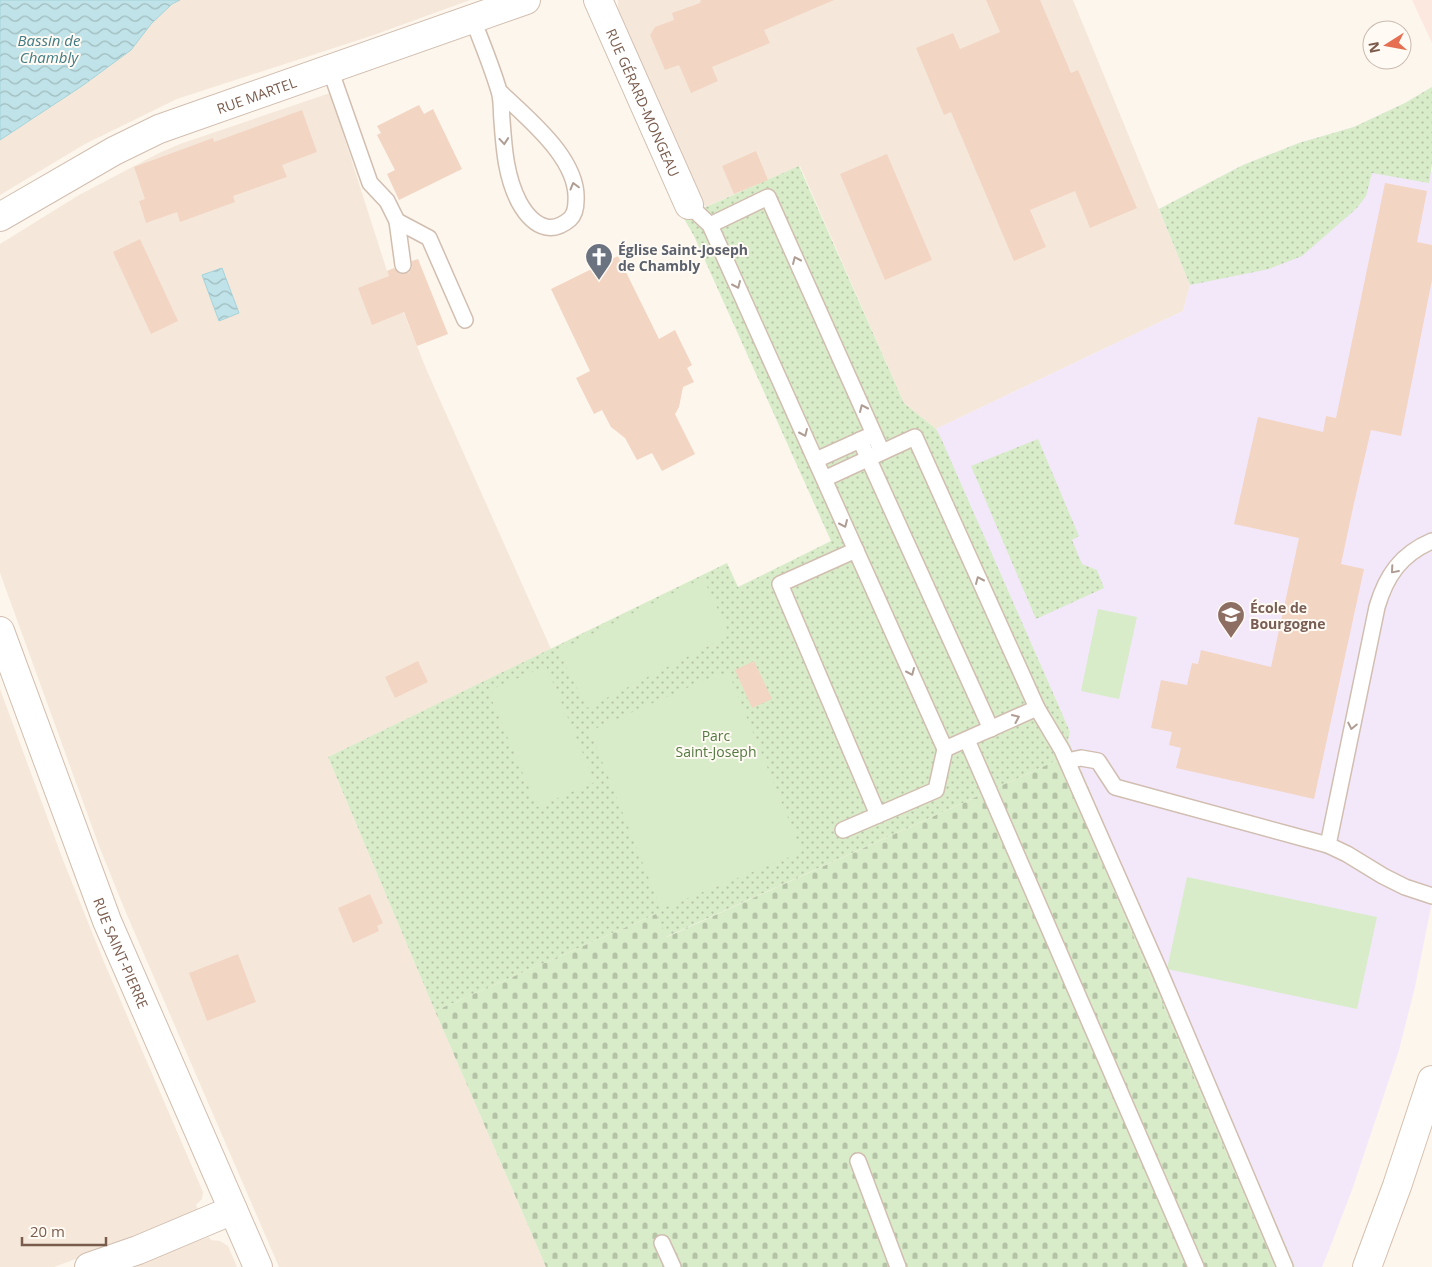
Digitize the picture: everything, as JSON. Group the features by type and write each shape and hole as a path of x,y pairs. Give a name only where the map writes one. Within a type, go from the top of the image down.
{"street":[{"name":"RUE MARTEL","path":"0,217 136,139 182,120 526,0"},
{"name":"RUE GÉRARD-MONGEAU","path":"598,0 689,206"},
{"name":"RUE SAINT-PIERRE","path":"0,631 107,921 258,1267"},
{"path":"1366,1267 1400,1178 1432,1080"},
{"path":"89,1267 138,1250 233,1210"}],"lane":[{"path":"473,20 500,92 507,166 516,196 523,209 533,221 551,228 560,225 573,216 576,208 576,196 570,173 564,160 546,136 500,92"},
{"path":"330,69 370,183 387,201 397,220 403,265"},
{"path":"710,225 768,197 874,434 876,456 991,729"},
{"path":"689,206 710,225 945,749 936,790 843,830"},
{"path":"397,220 429,238 465,320"},
{"path":"816,460 874,434"},
{"path":"824,479 915,437 1037,708 1067,761 1160,972 1285,1267"},
{"path":"860,440 876,456"},
{"path":"1328,845 1382,588 1389,576 1409,554 1432,541"},
{"path":"856,550 780,584 878,815"},
{"path":"945,749 1037,708"},
{"path":"967,740 1196,1267"},
{"path":"1067,761 1080,758 1098,761 1115,787 1328,845 1398,884 1432,896"},
{"path":"858,1161 898,1267"},
{"path":"662,1243 673,1267"}],"shaded area":[{"path":"180,0 470,0 374,35 177,99 85,144 0,195 0,140 82,86 131,50 151,24 172,4"},
{"path":"618,0 1073,0 1190,285 1183,311 936,429 904,403 800,166 705,207 618,8"},
{"path":"1412,0 1432,0 1432,43"},
{"name":"École de Bourgogne","path":"1432,87 1432,902 1415,987 1399,1050 1353,1187 1322,1267 1295,1267 1068,740 1070,732 936,429 1183,311 1190,285 1159,209 1243,165 1299,143 1354,127 1405,103"},
{"path":"330,93 387,271 427,371 551,649 328,757 546,1267 279,1267 99,846 0,573 0,244 79,195 159,153 180,144"},
{"path":"0,689 63,860 104,962 203,1192 202,1199 196,1205 198,1210 149,1232 54,1267 0,1267"},
{"path":"209,1237 211,1240 220,1241 228,1246 237,1267 126,1267"}],"green space":[{"path":"1432,87 1432,164 1429,183 1372,173 1366,196 1357,208 1302,256 1269,269 1190,285 1159,209 1243,165 1299,143 1354,127 1405,103"},
{"name":"Parc Saint-Joseph","path":"799,166 904,403 936,429 940,436 1070,732 1068,740 1295,1267 1275,1267 1058,760 666,937 656,914 435,1011 328,757 727,563 738,587 831,541 694,236 683,217"},
{"path":"1038,439 1079,536 1072,540 1082,564 1097,570 1104,588 1036,619 971,466"},
{"path":"703,578 730,635 587,708 558,651"},
{"path":"1098,609 1137,617 1119,699 1081,691"},
{"path":"546,666 595,782 537,807 488,691"},
{"path":"729,674 802,852 661,909 590,731 716,675"},
{"path":"1058,760 1275,1267 546,1267 435,1011 656,914 667,937"},
{"path":"1187,877 1377,917 1357,1009 1167,969"}],"water":[{"name":"Bassin de Chambly","path":"0,0 180,0 172,4 151,24 131,50 82,86 0,140"},
{"path":"222,268 239,313 219,321 202,275"}],"building":[{"path":"701,0 834,0 764,30 770,43 712,67 718,81 691,93 679,65 665,70 650,35 655,27 674,20 672,13 700,3"},
{"path":"986,0 1040,0 1071,73 1078,70 1137,208 1090,228 1075,191 1030,210 1046,247 1014,261 951,112 944,115 916,48 953,33 960,49 1000,32"},
{"path":"419,105 424,114 433,109 462,169 399,200 387,174 395,170 377,135 381,133 377,126"},
{"path":"302,110 317,152 282,165 287,177 233,196 235,202 180,222 177,212 146,223 139,201 145,199 134,167 213,138 214,142"},
{"path":"756,151 768,180 734,194 722,166"},
{"path":"887,154 932,260 885,280 840,174"},
{"path":"1385,183 1427,191 1417,242 1432,245 1432,280 1401,436 1371,430 1354,503 1341,564 1364,569 1314,799 1176,768 1181,748 1169,745 1172,732 1151,728 1161,680 1187,685 1192,663 1198,664 1201,650 1271,667 1299,538 1234,524 1258,417 1323,432 1326,416 1336,418"},
{"path":"140,239 178,321 151,334 113,252"},
{"path":"618,256 659,339 675,330 692,365 687,368 694,382 683,387 679,407 675,414 695,454 662,471 652,453 637,460 625,438 611,427 602,410 594,414 576,378 590,371 551,289"},
{"path":"418,259 448,334 417,346 404,312 372,325 358,288 389,276 387,271 394,268 400,274 408,273 412,268 412,261"},
{"path":"418,661 428,682 395,698 385,677"},
{"path":"754,661 772,699 752,708 735,670"},
{"path":"370,894 383,923 377,926 379,931 353,943 338,908"},
{"path":"238,954 256,1002 207,1021 189,973"}],"place":[{"name":"Église Saint-Joseph de Chambly","path":"599,281"},
{"name":"École de Bourgogne","path":"1231,639"}]}
